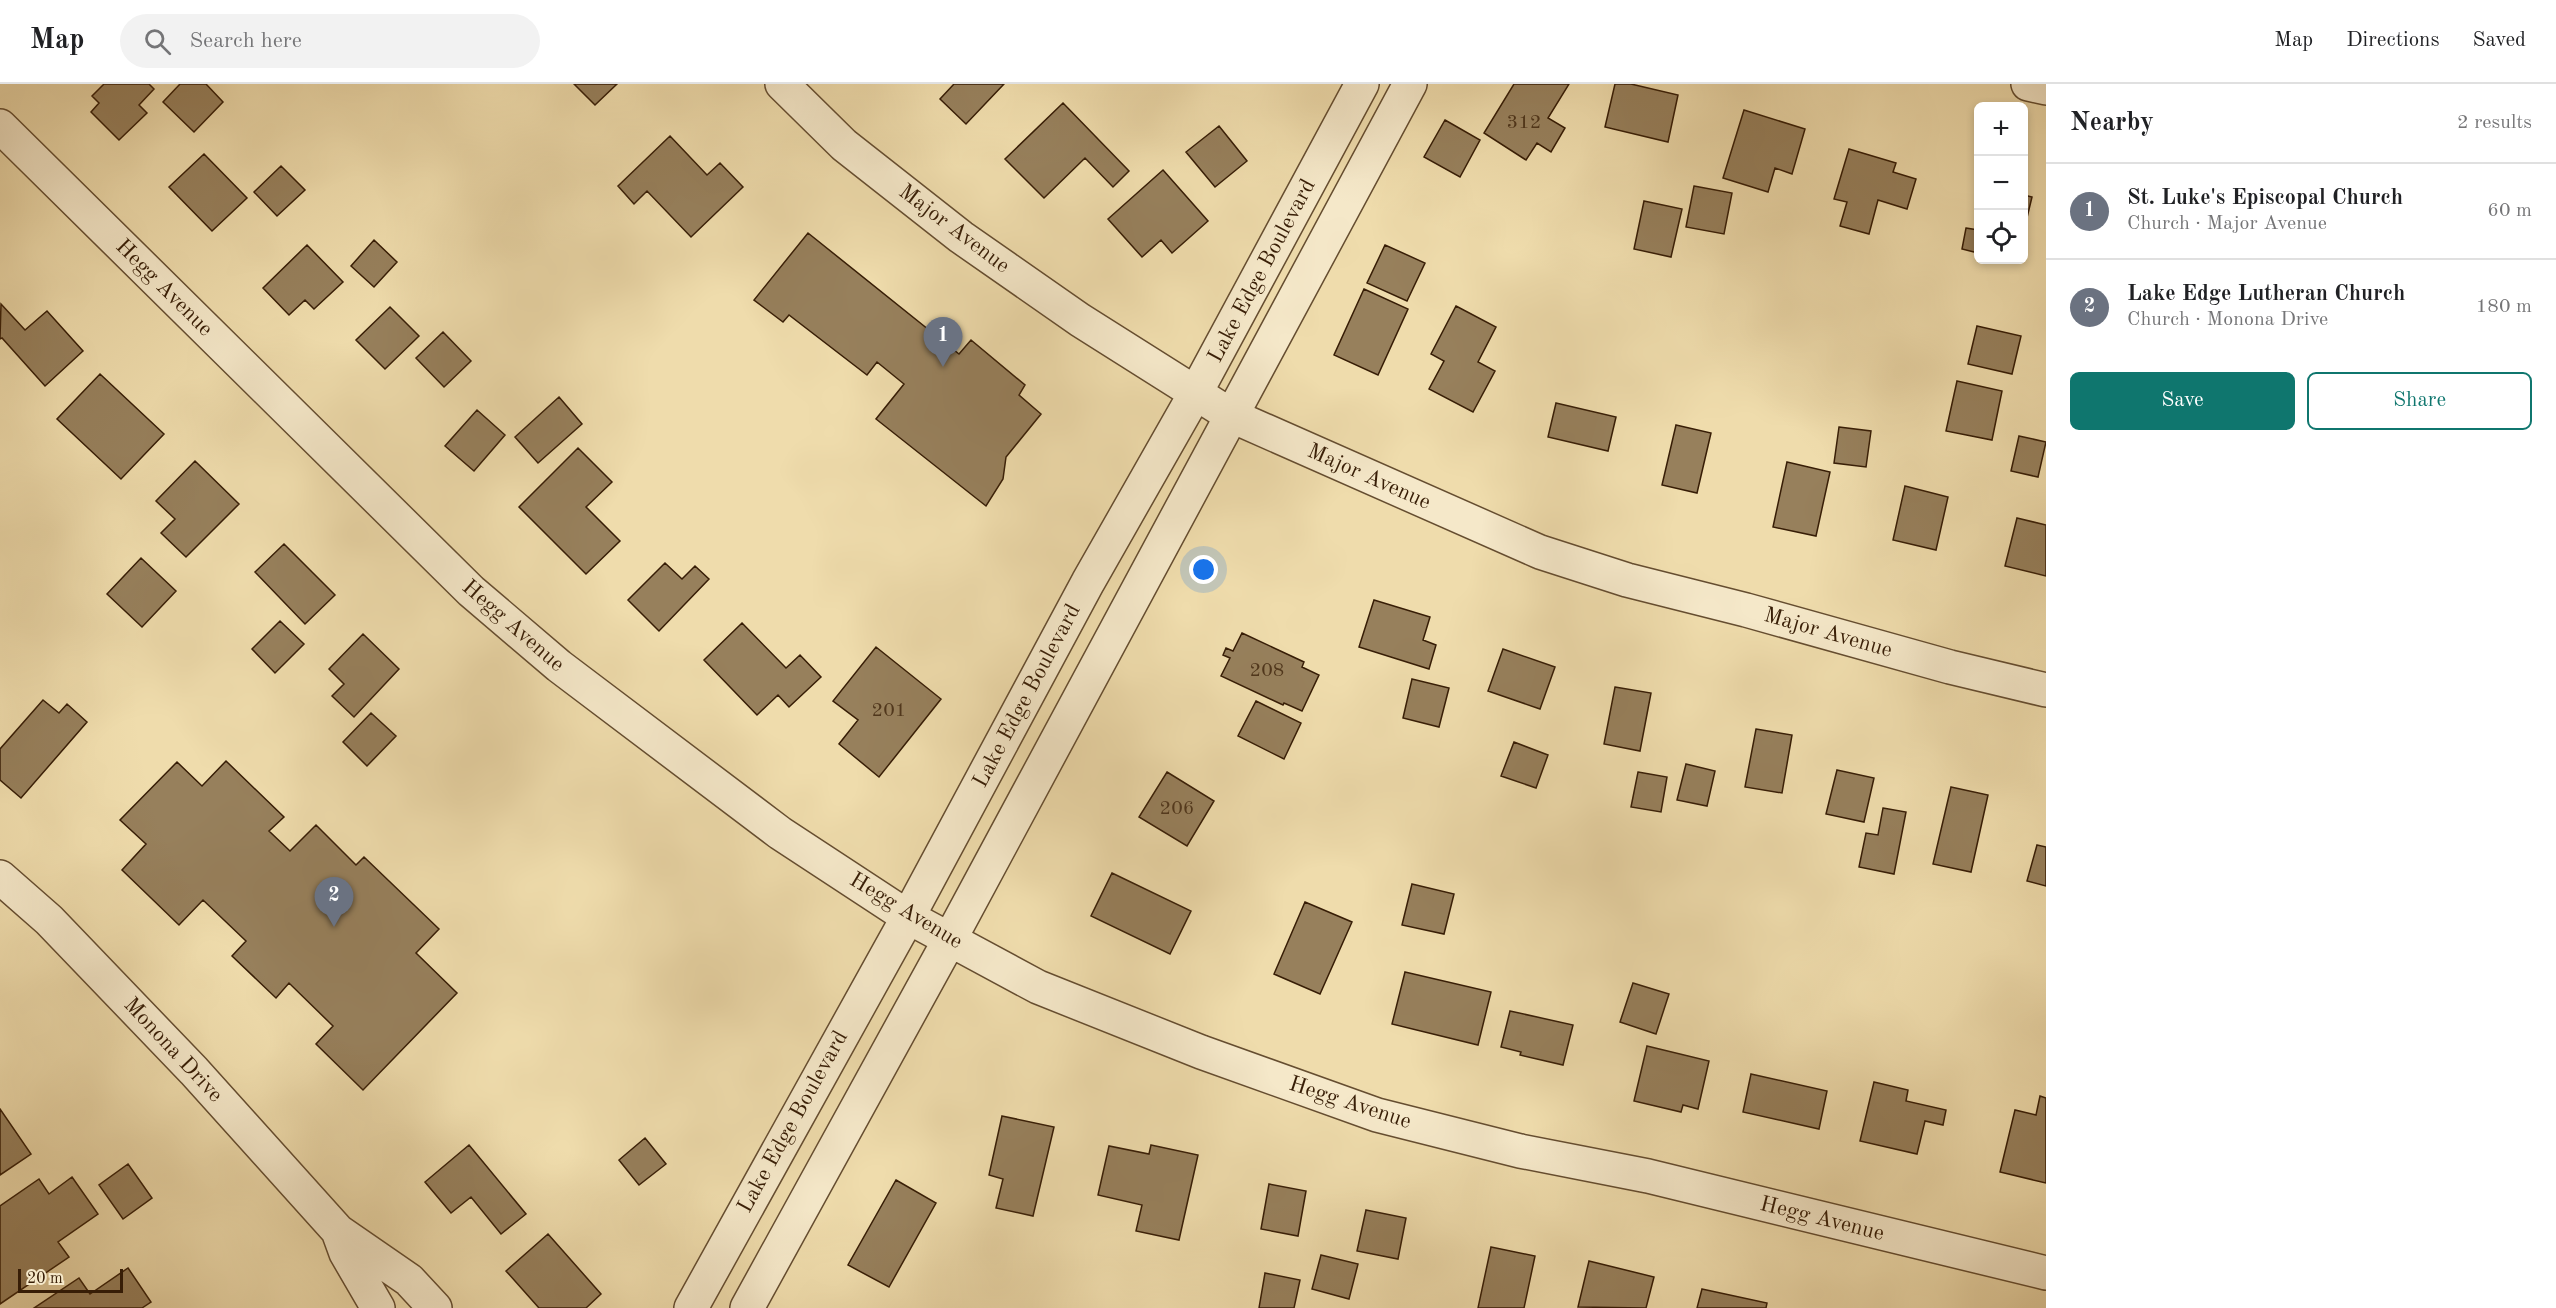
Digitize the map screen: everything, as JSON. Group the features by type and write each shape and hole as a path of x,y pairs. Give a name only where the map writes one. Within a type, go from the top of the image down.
{"street":[{"name":"Major Avenue","path":"782,84 844,145 961,237 1080,320 1232,416 1540,552 1628,580 1746,610 1950,668 2046,690"},
{"name":"Lake Edge Boulevard","path":"691,1308 908,917 1088,582 1195,394 1362,84"},
{"name":"Lake Edge Boulevard","path":"747,1308 950,939 1410,84"},
{"path":"2028,84 2046,88"},
{"name":"Hegg Avenue","path":"0,126 471,591 559,666 780,833 908,917 1038,987 1201,1052 1377,1115 1520,1151 1648,1176 2046,1273"},
{"name":"Monona Drive","path":"0,877 50,920 194,1071 338,1230 409,1280 435,1308"},
{"name":"Monona Drive","path":"338,1230 346,1253 378,1308"}],"building":[{"path":"104,84 149,84 154,89 139,105 147,113 119,140 91,112 99,103 92,96"},
{"path":"180,84 206,84 223,102 194,132 163,102"},
{"path":"574,84 617,84 595,105"},
{"path":"954,84 1004,84 966,124 940,99"},
{"path":"1514,84 1569,84 1548,118 1565,128 1551,152 1537,143 1526,160 1484,133"},
{"path":"1615,84 1631,84 1678,95 1668,142 1605,127"},
{"path":"1063,103 1129,171 1113,187 1085,158 1044,198 1005,159"},
{"path":"1744,110 1805,129 1792,174 1775,168 1768,192 1723,178"},
{"path":"1445,120 1480,140 1460,177 1424,157"},
{"path":"1219,126 1247,161 1215,187 1186,152"},
{"path":"670,136 707,175 720,163 743,187 691,237 647,191 634,204 618,186"},
{"path":"1849,149 1896,163 1893,172 1916,179 1907,209 1878,200 1869,234 1840,226 1847,202 1834,199"},
{"path":"204,154 247,198 212,231 169,187"},
{"path":"281,166 305,190 277,216 254,192"},
{"path":"1163,170 1208,221 1172,253 1161,240 1142,257 1108,219"},
{"path":"1694,186 1732,193 1724,234 1686,227"},
{"path":"2028,196 2032,197 2028,214"},
{"path":"1644,201 1682,209 1671,257 1634,249"},
{"path":"1966,228 1974,229 1974,252 1962,249"},
{"path":"808,233 959,354 971,340 1025,385 1019,395 1041,414 1006,457 1003,479 986,506 876,419 904,384 877,362 867,375 789,315 783,322 754,300"},
{"path":"374,240 397,262 374,287 351,266"},
{"path":"307,245 343,282 314,309 305,300 289,315 263,288"},
{"path":"1385,245 1425,263 1407,301 1367,283"},
{"path":"1364,289 1408,309 1378,375 1334,355"},
{"path":"1,304 25,330 47,311 83,351 45,386 2,338 0,339"},
{"path":"1456,306 1496,327 1478,362 1495,371 1473,412 1429,389 1444,361 1431,354"},
{"path":"390,307 419,336 385,369 356,340"},
{"path":"1977,326 2021,336 2012,374 1968,364"},
{"path":"443,332 471,361 444,387 416,358"},
{"path":"100,374 164,434 121,479 57,419"},
{"path":"1957,381 2002,391 1992,440 1946,431"},
{"path":"559,397 582,424 538,463 515,437"},
{"path":"1556,403 1616,417 1608,451 1548,437"},
{"path":"477,410 505,435 474,471 445,446"},
{"path":"1676,425 1711,433 1697,493 1662,485"},
{"path":"1839,427 1871,431 1866,467 1834,463"},
{"path":"2019,436 2046,442 2038,477 2011,471"},
{"path":"578,448 612,482 586,507 620,541 586,574 519,507"},
{"path":"195,461 239,504 186,557 161,533 175,519 156,501"},
{"path":"1787,462 1830,472 1816,536 1773,527"},
{"path":"1905,486 1948,497 1936,550 1893,540"},
{"path":"2017,518 2046,525 2046,576 2005,566"},
{"path":"284,544 335,595 305,624 255,572"},
{"path":"141,558 176,591 142,627 107,594"},
{"path":"665,563 682,579 695,566 709,579 659,631 628,600"},
{"path":"1374,600 1430,617 1423,640 1436,645 1429,669 1359,647"},
{"path":"280,621 304,644 275,673 252,649"},
{"path":"742,623 786,668 800,655 821,677 789,707 778,695 757,715 704,660"},
{"path":"1242,633 1304,662 1302,667 1319,675 1302,711 1284,703 1283,705 1221,676 1230,658 1223,655 1226,648 1233,651"},
{"path":"363,634 399,669 354,717 332,696 344,684 329,669"},
{"path":"876,647 941,699 879,777 839,744 858,720 833,701"},
{"path":"1503,649 1555,667 1540,709 1488,691"},
{"path":"1412,679 1449,688 1439,727 1403,718"},
{"path":"1615,687 1651,693 1640,751 1604,744"},
{"path":"43,700 59,713 67,704 87,722 21,798 0,780 0,749"},
{"path":"1256,701 1301,723 1284,759 1238,736"},
{"path":"371,713 396,736 367,766 343,742"},
{"path":"1756,729 1792,735 1782,793 1745,787"},
{"path":"1514,742 1548,755 1536,788 1501,776"},
{"path":"226,761 284,817 269,831 290,851 316,825 356,865 364,857 439,929 416,953 457,993 363,1090 316,1044 333,1026 289,983 276,998 232,956 246,941 203,900 179,925 122,870 146,844 120,820 177,762 202,786"},
{"path":"1686,764 1715,771 1707,806 1677,800"},
{"path":"1837,770 1874,778 1864,822 1826,814"},
{"path":"1167,772 1214,801 1187,846 1139,817"},
{"path":"1638,772 1667,777 1661,812 1631,807"},
{"path":"1951,787 1988,795 1971,872 1933,864"},
{"path":"1883,808 1906,812 1894,874 1859,867 1866,833 1878,835"},
{"path":"2037,845 2046,847 2046,886 2027,881"},
{"path":"1112,873 1191,911 1170,954 1091,916"},
{"path":"1412,884 1454,894 1444,934 1402,925"},
{"path":"1305,902 1352,922 1320,994 1274,974"},
{"path":"1405,972 1491,992 1478,1045 1392,1024"},
{"path":"1633,983 1669,994 1656,1034 1620,1022"},
{"path":"1510,1011 1573,1025 1563,1065 1520,1055 1521,1052 1501,1047"},
{"path":"1647,1046 1709,1061 1698,1109 1683,1105 1681,1112 1634,1101"},
{"path":"1751,1074 1827,1091 1819,1129 1743,1112"},
{"path":"1874,1082 1908,1090 1906,1101 1946,1110 1943,1125 1925,1121 1917,1154 1860,1141"},
{"path":"2040,1096 2046,1098 2046,1183 2000,1172 2015,1110 2036,1115"},
{"path":"0,1109 31,1154 0,1175"},
{"path":"1002,1116 1054,1127 1033,1216 996,1208 1003,1179 989,1175"},
{"path":"645,1138 666,1164 639,1185 619,1160"},
{"path":"469,1145 526,1214 501,1234 471,1197 451,1213 425,1182"},
{"path":"1151,1145 1198,1155 1179,1240 1136,1231 1142,1205 1098,1195 1109,1146 1149,1154"},
{"path":"128,1164 152,1198 123,1219 99,1185"},
{"path":"72,1177 98,1214 58,1242 69,1257 0,1304 0,1206 39,1179 49,1194"},
{"path":"896,1180 936,1203 889,1287 848,1265"},
{"path":"1269,1184 1306,1191 1298,1236 1261,1229"},
{"path":"1366,1210 1406,1218 1398,1259 1357,1251"},
{"path":"548,1234 601,1294 586,1308 539,1308 506,1271"},
{"path":"1491,1247 1535,1256 1524,1308 1478,1308"},
{"path":"1321,1255 1358,1264 1349,1299 1312,1289"},
{"path":"1589,1261 1654,1277 1646,1308 1578,1307"},
{"path":"128,1268 151,1302 142,1308 34,1308 79,1278 90,1294"},
{"path":"1265,1273 1300,1280 1294,1308 1259,1308"},
{"path":"1702,1289 1767,1303 1766,1308 1697,1308"}],"place":[{"name":"St. Luke's Episcopal Church","path":"943,367"},
{"name":"Lake Edge Lutheran Church","path":"334,927"}]}
